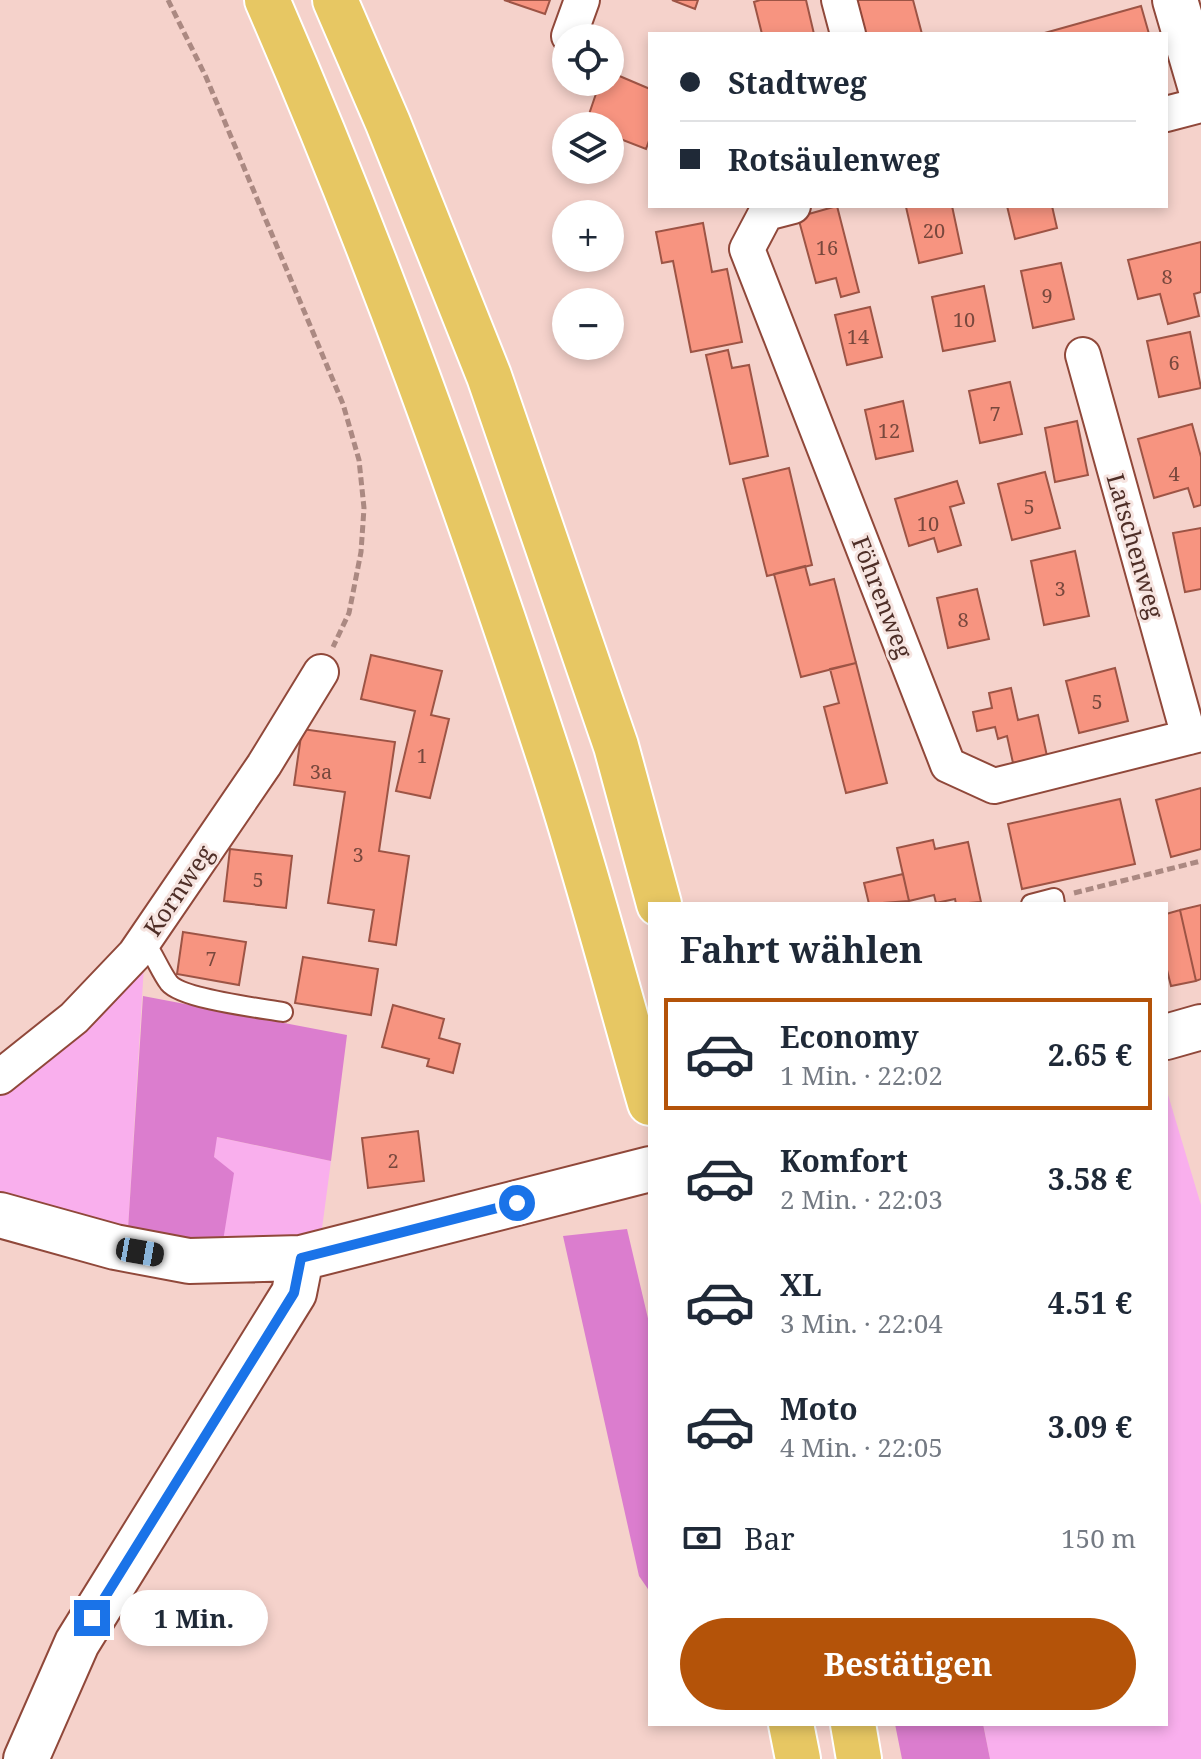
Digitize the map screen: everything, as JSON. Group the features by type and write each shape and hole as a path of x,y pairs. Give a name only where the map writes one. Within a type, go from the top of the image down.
{"highway":[{"path":"267,0 322,127 439,433 551,763 648,1096"},
{"path":"335,0 388,123 489,376 616,746 658,902"},
{"path":"791,1726 798,1759"},
{"path":"853,1726 859,1759"}],"street":[{"path":"573,24 582,0"},
{"path":"839,0 847,32"},
{"path":"1175,0 1201,89"},
{"path":"1168,113 1201,105"},
{"name":"Föhrenweg","path":"785,208 766,213 747,249 948,765 994,786 1195,736"},
{"name":"Latschenweg","path":"1083,355 1195,736"},
{"name":"Kornweg","path":"0,1077 74,1018 135,954 264,765 321,672"},
{"path":"1168,1036 1201,1027"},
{"path":"0,1215 115,1247 189,1261 301,1258 648,1170"},
{"path":"26,1759 77,1643 294,1293 301,1258"}],"lane":[{"path":"144,941 168,982 184,994 283,1012"}],"path":[{"path":"168,0 206,77 337,390 359,460 364,508 361,552 349,613 321,672"},
{"path":"1054,901 1201,861"}],"shaded area":[{"path":"144,965 128,1229 0,1193 0,1090"},
{"path":"143,996 347,1035 331,1161 217,1137 214,1157 234,1173 223,1241 176,1241 128,1229"},
{"path":"1168,1095 1201,1205 1201,1759 990,1759 983,1726 1168,1726"},
{"path":"216,1137 331,1161 321,1236 223,1241 214,1157"},
{"path":"627,1229 648,1318 648,1589 639,1576 563,1236"},
{"path":"895,1726 983,1726 990,1759 902,1759"}],"building":[{"path":"504,0 550,0 545,14"},
{"path":"672,0 698,0 695,9"},
{"path":"806,0 814,32 762,32 754,2"},
{"path":"857,0 913,0 921,32 865,32"},
{"path":"1141,6 1148,32 1048,32"},
{"path":"624,78 648,88 646,149 624,140 624,112 590,112 595,96 624,96"},
{"path":"838,208 859,292 841,297 836,278 816,283 798,217"},
{"path":"906,208 952,208 962,253 919,263"},
{"path":"1007,208 1052,208 1057,228 1015,239"},
{"path":"703,223 712,272 727,269 742,342 691,352 673,261 662,263 656,232"},
{"path":"1201,242 1201,292 1194,294 1199,316 1168,324 1160,294 1138,299 1128,260"},
{"path":"1061,263 1074,319 1033,328 1021,271"},
{"path":"984,286 995,341 943,351 932,297"},
{"path":"870,307 882,357 847,365 835,315"},
{"path":"1190,332 1201,388 1159,397 1147,341"},
{"path":"728,350 732,368 749,365 768,456 730,464 706,355"},
{"path":"1010,382 1022,434 980,443 969,391"},
{"path":"903,401 913,451 876,459 865,410"},
{"path":"1077,421 1088,475 1055,482 1045,428"},
{"path":"1192,424 1201,457 1201,505 1194,507 1188,488 1154,498 1138,439"},
{"path":"789,468 812,565 767,576 743,479"},
{"path":"1045,472 1060,528 1012,540 998,484"},
{"path":"957,481 964,503 950,507 961,545 938,552 934,538 909,546 895,499"},
{"path":"1201,528 1201,589 1185,592 1173,533"},
{"path":"1075,551 1089,616 1044,625 1031,561"},
{"path":"805,566 810,585 834,579 856,663 801,677 774,574"},
{"path":"977,589 989,639 948,648 937,598"},
{"path":"371,655 442,671 431,715 449,719 430,798 396,791 415,711 361,699"},
{"path":"856,663 887,783 846,793 824,707 839,703 830,669"},
{"path":"1115,668 1128,721 1079,733 1066,681"},
{"path":"1011,688 1018,720 1038,715 1047,756 1013,763 1007,736 998,739 995,727 977,731 973,712 992,708 989,693"},
{"path":"302,729 395,742 379,851 409,856 396,945 369,941 374,910 328,903 345,792 294,785"},
{"path":"1201,788 1201,849 1171,857 1156,800"},
{"path":"1120,799 1135,864 1022,889 1008,824"},
{"path":"933,840 935,849 968,842 981,902 956,902 955,899 936,902 934,895 909,901 897,848"},
{"path":"230,849 292,856 286,908 224,901"},
{"path":"903,874 909,901 869,902 864,883"},
{"path":"1201,905 1201,979 1196,981 1180,910"},
{"path":"1180,910 1196,981 1171,986 1168,974 1168,913"},
{"path":"183,932 246,942 239,985 177,974"},
{"path":"303,957 378,969 371,1015 295,1003"},
{"path":"393,1005 444,1019 439,1038 460,1044 453,1073 427,1066 429,1059 382,1047"},
{"path":"418,1131 424,1181 368,1188 362,1138"}],"route":[{"path":"92,1618 294,1293 301,1258 517,1203"}]}
